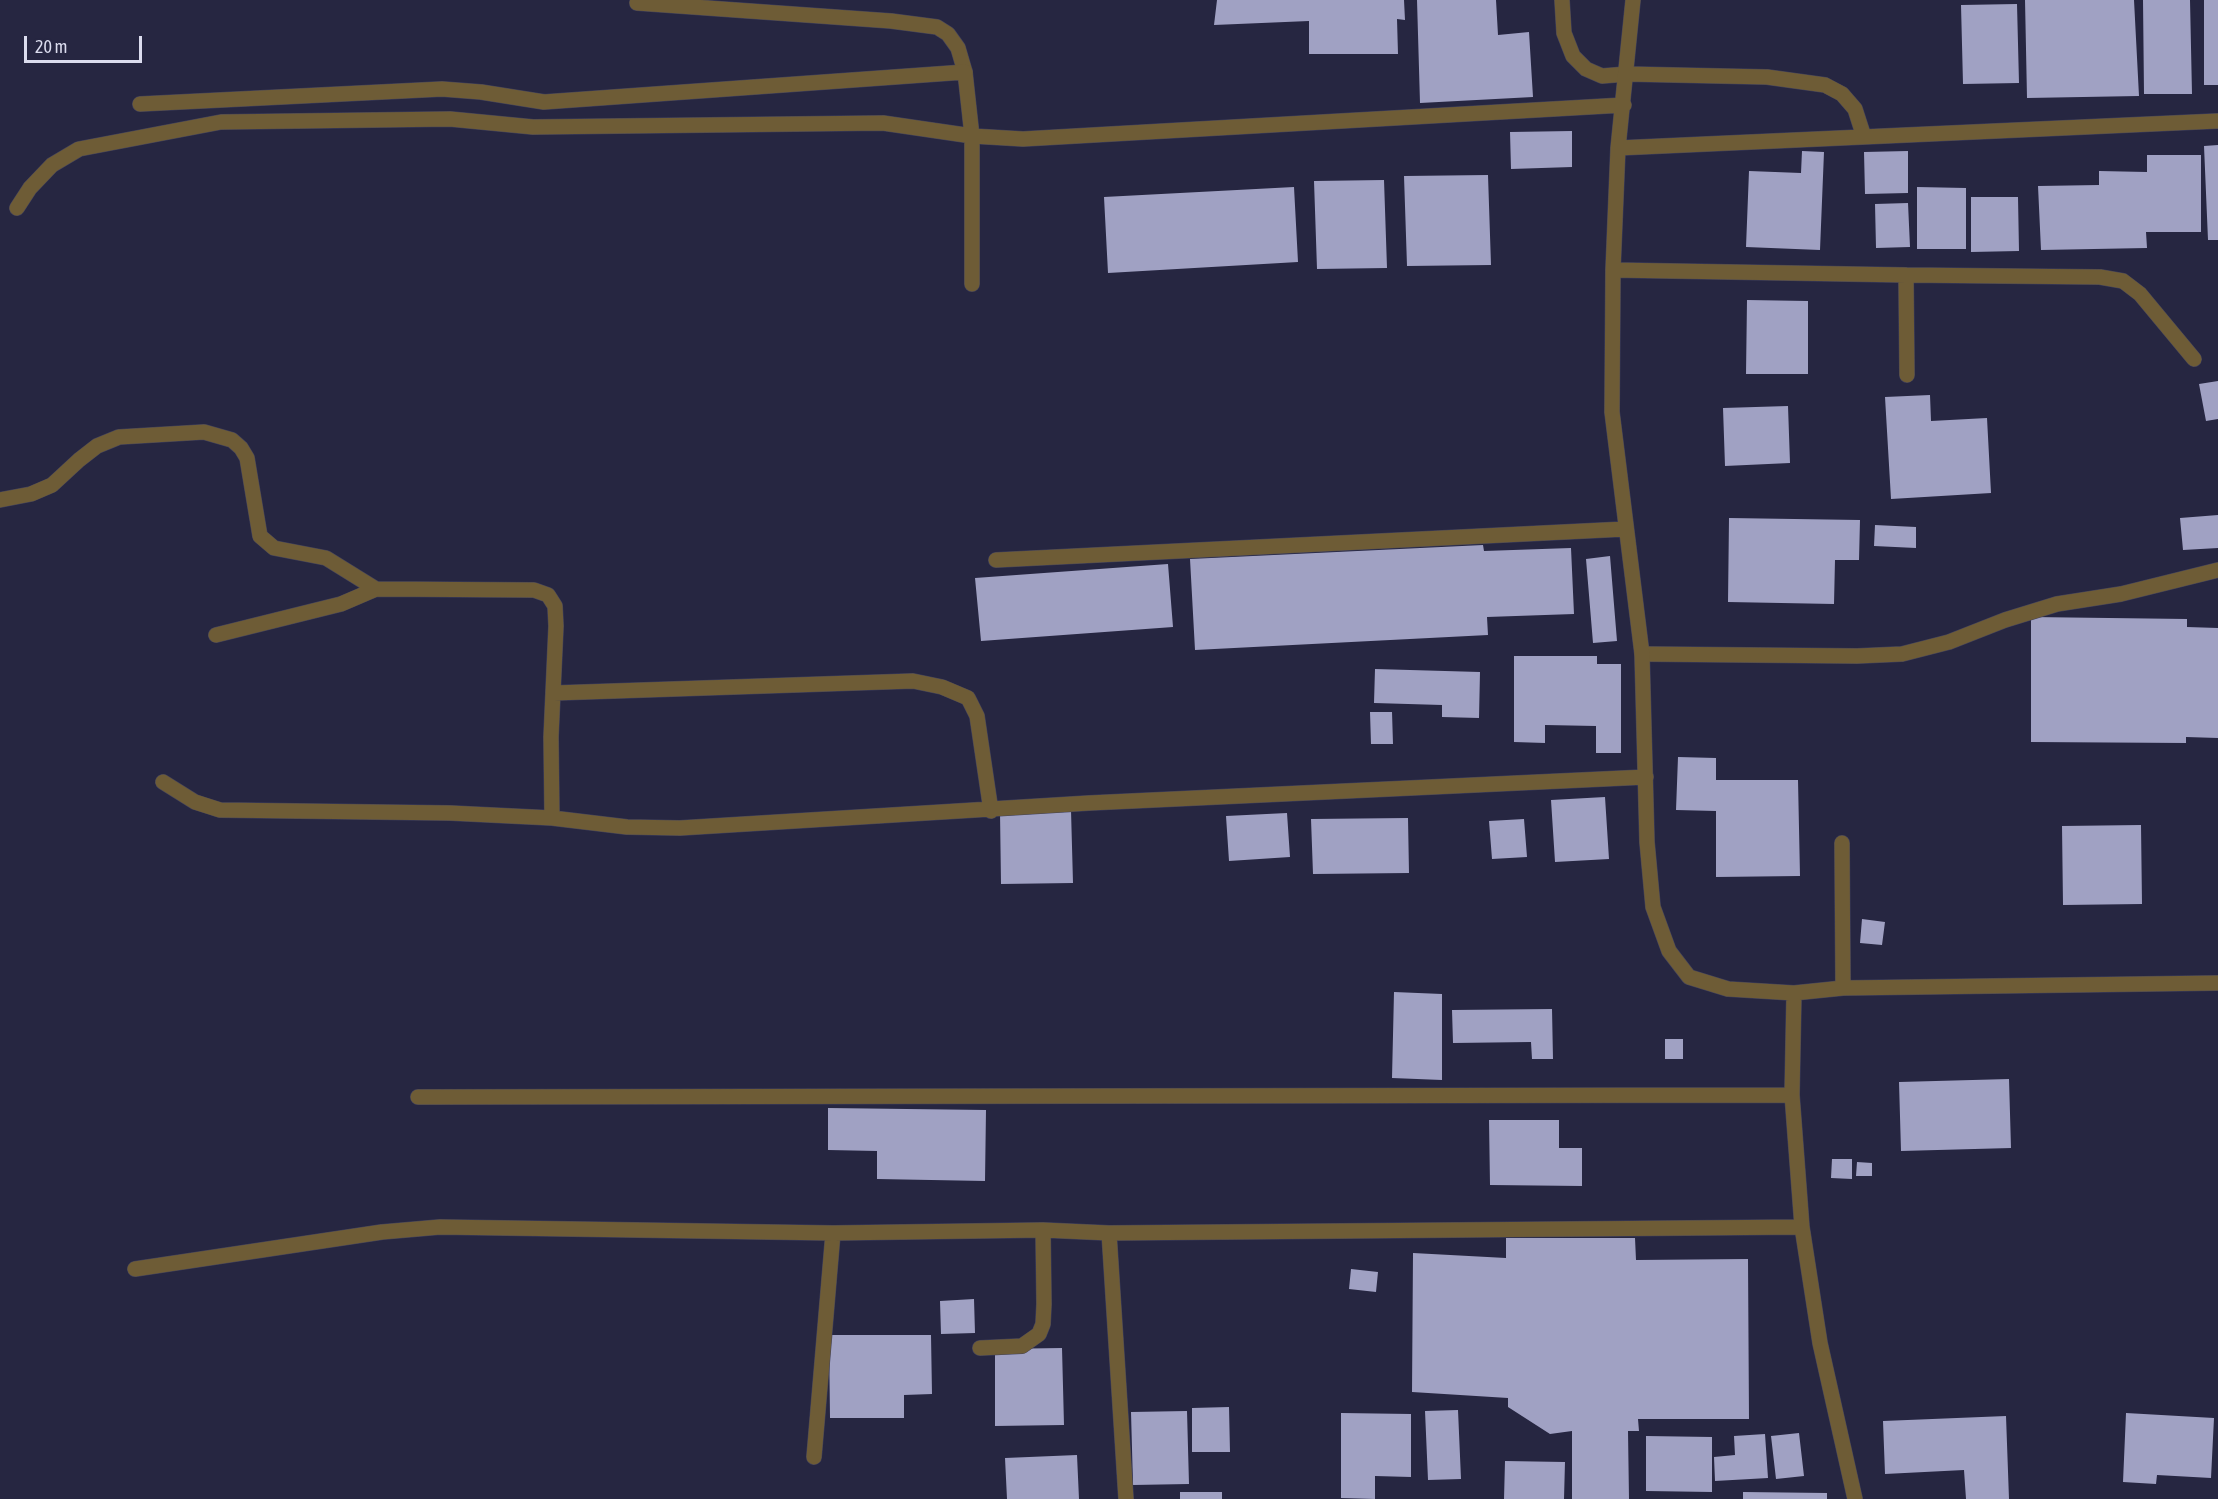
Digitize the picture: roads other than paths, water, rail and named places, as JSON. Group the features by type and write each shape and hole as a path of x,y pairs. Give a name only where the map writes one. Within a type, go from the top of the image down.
{"street":[{"path":"1562,0 1564,33 1573,56 1586,69 1602,76 1627,74 1767,77 1825,85 1842,94 1855,109 1864,137"},
{"path":"1632,0 1627,74 1618,148 1613,270 1612,412 1642,654 1647,842 1653,908 1669,951 1689,976 1728,989 1794,993 1843,988 2218,983"},
{"path":"637,3 868,19 937,27 948,34 958,48 965,72 972,136 972,284"},
{"path":"140,104 442,89 544,102 965,72"},
{"path":"17,207 30,188 52,165 79,149 221,122 450,119 533,128 883,123 972,136 1023,139 1624,105"},
{"path":"1618,148 2218,121"},
{"path":"1613,270 2100,277 2123,281 2140,294 2194,359"},
{"path":"1906,275 1907,375"},
{"path":"0,500 31,494 52,485 79,459 97,446 119,438 204,432 232,440 247,458 260,536 266,544 274,548 326,558 376,590"},
{"path":"996,560 1625,529"},
{"path":"1642,654 1857,656 1902,654 1949,642 2005,620 2057,604 2121,594 2218,570"},
{"path":"216,635 341,604 376,590 534,590 548,596 555,606 556,626 552,818"},
{"path":"554,693 913,681 942,687 968,698 977,716 991,811"},
{"path":"163,782 195,802 220,810 552,818 627,827 680,828 991,811 1089,803 1646,777"},
{"path":"1842,843 1843,988"},
{"path":"1794,993 1792,1095 1802,1227 1820,1343 1855,1499"},
{"path":"418,1097 1792,1095"},
{"path":"135,1269 382,1232 440,1227 833,1233 1043,1230 1109,1233 1802,1227"},
{"path":"980,1348 1022,1346 1039,1334 1043,1324 1044,1304 1043,1230"},
{"path":"814,1457 833,1233"},
{"path":"1109,1233 1126,1499"}]}
